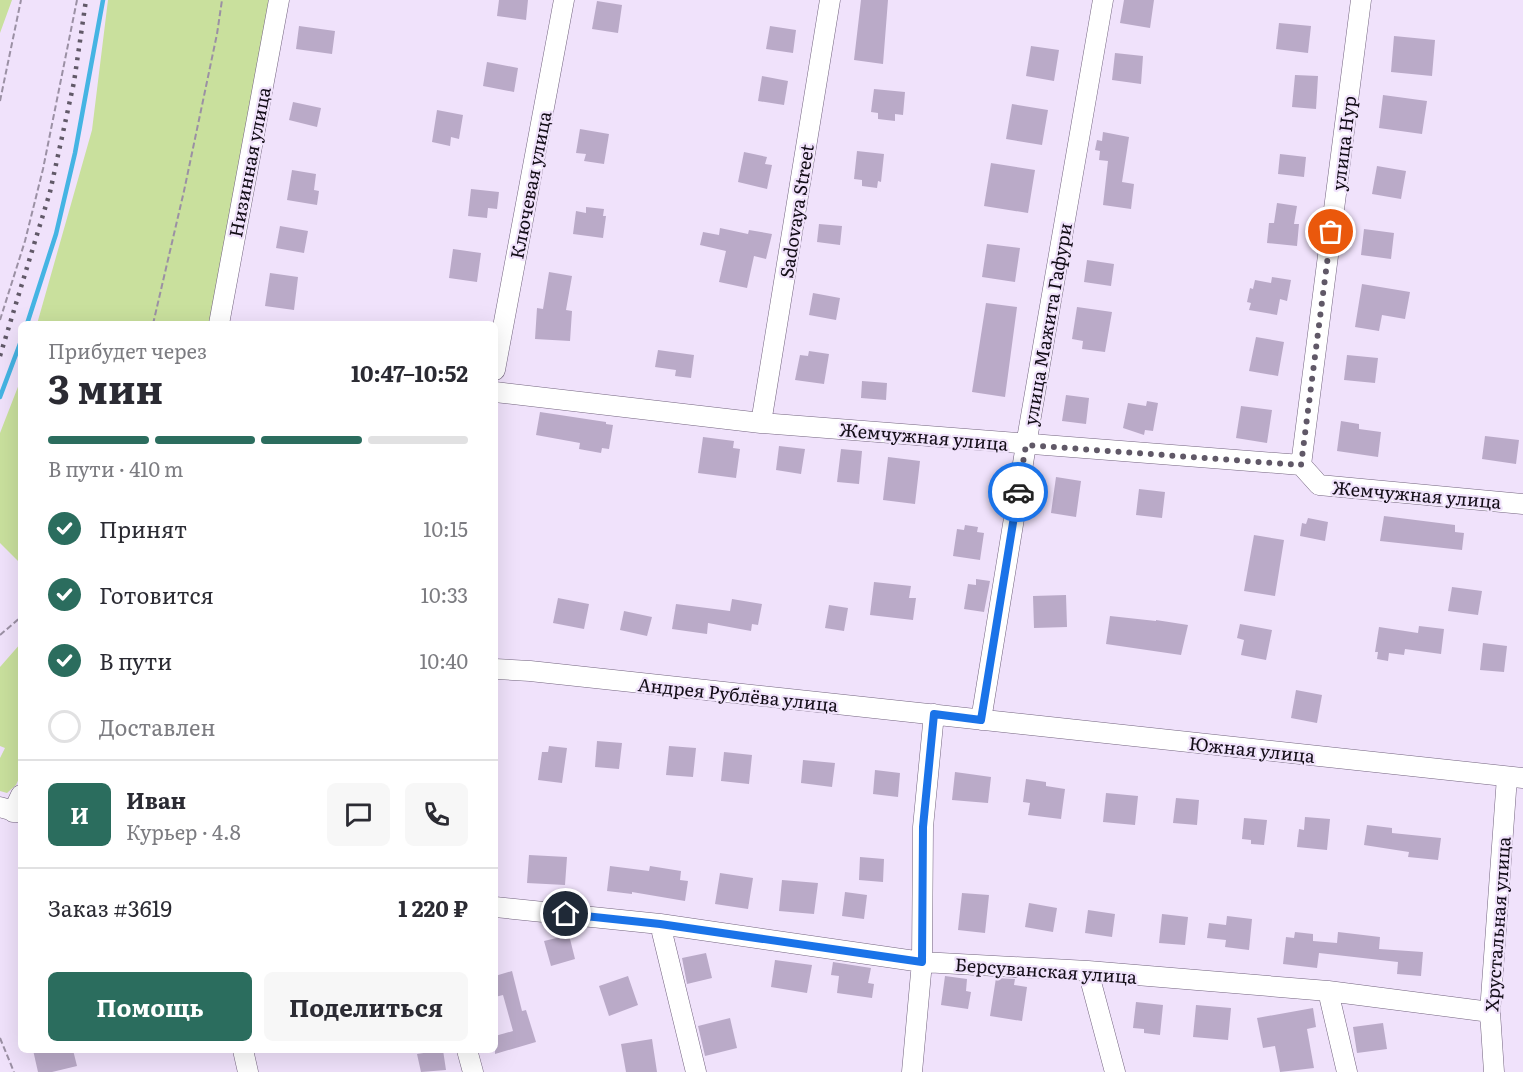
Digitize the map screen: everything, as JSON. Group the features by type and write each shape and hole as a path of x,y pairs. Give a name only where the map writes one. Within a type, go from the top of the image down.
{"street":[{"name":"Низинная улица","path":"220,321 279,0"},
{"name":"Ключевая улица","path":"498,354 564,0"},
{"name":"Sadovaya Street","path":"761,423 830,0"},
{"name":"улица Мажита Гафури","path":"981,720 1103,0"},
{"name":"улица Нур","path":"1301,465 1361,0"},
{"name":"Жемчужная улица","path":"498,392 761,423 1301,465 1319,485 1523,504"},
{"name":"Андрея Рублёва улица","path":"498,669 981,720"},
{"path":"912,1072 922,962 923,827 934,714"},
{"name":"Южная улица","path":"981,720 1515,778"},
{"name":"Хрустальная улица","path":"1494,1072 1490,1012 1515,778"},
{"name":"Берсуванская улица","path":"498,907 660,924 922,962 1088,971 1328,991 1490,1012"},
{"path":"660,924 696,1072"},
{"path":"1088,971 1115,1072"},
{"path":"1328,991 1347,1072"},
{"path":"244,1053 248,1072"},
{"path":"468,1053 472,1072"}],"path":[{"path":"0,101 21,0"},
{"path":"0,320 25,241 43,169 77,0"},
{"path":"154,321 184,191 222,0"},
{"path":"0,635 18,620"},
{"path":"0,1038 14,1072"}],"green space":[{"path":"0,0 12,0 0,33"},
{"path":"108,0 277,0 212,321 38,321 92,130"},
{"path":"18,387 18,561 0,543 0,433"},
{"path":"18,646 18,781 7,793 0,791 0,758 5,748 0,746 0,667"}],"building":[{"path":"499,0 528,0 526,20 497,16"},
{"path":"861,0 888,0 883,64 854,60"},
{"path":"1124,0 1154,0 1150,28 1120,23"},
{"path":"597,1 622,5 618,33 592,29"},
{"path":"1279,23 1311,26 1308,53 1276,49"},
{"path":"299,26 335,31 332,54 296,49"},
{"path":"770,26 796,30 793,53 766,49"},
{"path":"1394,36 1435,40 1432,76 1391,72"},
{"path":"1031,46 1059,50 1054,81 1026,76"},
{"path":"1115,53 1143,56 1141,84 1112,80"},
{"path":"487,62 518,68 514,92 483,86"},
{"path":"1295,75 1318,76 1316,109 1292,107"},
{"path":"762,76 788,81 784,105 758,101"},
{"path":"874,89 905,92 903,115 895,114 895,121 878,119 878,113 871,112"},
{"path":"1383,95 1427,101 1422,134 1379,128"},
{"path":"293,102 321,108 317,127 289,120"},
{"path":"1012,104 1048,110 1042,145 1006,139"},
{"path":"437,110 463,115 459,139 451,137 450,146 432,142"},
{"path":"580,129 609,134 604,164 584,161 586,154 576,153"},
{"path":"1103,132 1129,137 1122,182 1134,184 1131,209 1103,205 1108,161 1099,160 1100,151 1095,150 1097,140 1102,141"},
{"path":"857,151 884,154 881,182 878,181 877,188 862,186 862,180 854,179"},
{"path":"744,152 767,157 765,164 772,165 767,189 738,182"},
{"path":"1280,154 1306,157 1304,177 1278,174"},
{"path":"991,163 1035,170 1028,213 984,206"},
{"path":"1377,166 1406,171 1401,199 1372,194"},
{"path":"292,170 316,174 314,190 319,191 317,205 287,200"},
{"path":"471,189 499,192 497,209 488,208 487,218 468,216"},
{"path":"1277,203 1297,206 1294,224 1299,224 1297,246 1267,243 1269,223 1274,223"},
{"path":"586,207 604,209 603,216 606,216 603,238 573,234 576,211 586,213"},
{"path":"819,224 842,226 840,245 817,242"},
{"path":"280,226 308,231 304,253 276,248"},
{"path":"720,228 748,234 749,230 772,234 766,259 754,256 747,288 719,282 726,251 700,245 703,232 719,235"},
{"path":"1364,229 1394,233 1391,259 1361,255"},
{"path":"987,244 1020,248 1015,282 982,277"},
{"path":"453,249 481,253 477,282 449,278"},
{"path":"1087,260 1114,264 1111,286 1084,282"},
{"path":"549,272 572,276 566,310 572,311 570,341 535,339 537,308 543,309"},
{"path":"270,273 298,277 294,310 265,306"},
{"path":"1272,277 1291,280 1287,301 1280,299 1277,315 1249,310 1251,303 1247,302 1250,288 1253,289 1255,280 1271,283"},
{"path":"1362,284 1410,292 1405,319 1382,315 1379,331 1355,327"},
{"path":"813,293 840,298 836,320 809,315"},
{"path":"986,303 1017,307 1005,397 972,392"},
{"path":"1077,307 1112,312 1105,352 1082,349 1083,341 1072,339"},
{"path":"1256,337 1284,342 1278,376 1249,371"},
{"path":"658,350 694,355 691,378 675,376 676,370 655,367"},
{"path":"809,351 829,354 824,384 795,380 800,355 808,356"},
{"path":"1347,355 1378,358 1375,383 1344,380"},
{"path":"862,381 887,383 886,400 861,398"},
{"path":"1066,395 1089,398 1086,424 1062,421"},
{"path":"1147,401 1158,403 1153,431 1145,430 1144,435 1123,428 1128,403 1146,406"},
{"path":"1241,406 1272,410 1267,443 1236,438"},
{"path":"540,412 613,425 609,449 602,448 601,453 579,449 580,443 536,435"},
{"path":"1341,421 1359,424 1359,429 1381,432 1378,457 1337,451"},
{"path":"1485,436 1519,440 1516,464 1482,459"},
{"path":"703,437 734,441 733,448 740,449 736,478 698,473"},
{"path":"779,446 805,449 801,474 776,470"},
{"path":"841,449 862,451 859,484 837,482"},
{"path":"888,457 920,461 915,504 883,500"},
{"path":"1056,477 1081,481 1076,517 1051,513"},
{"path":"1139,489 1165,492 1162,518 1136,515"},
{"path":"1384,516 1455,525 1455,532 1464,533 1462,550 1380,541"},
{"path":"1308,518 1328,522 1325,541 1300,536 1302,523 1306,524"},
{"path":"965,525 978,527 977,532 984,533 980,560 953,556 957,529 964,530"},
{"path":"1254,535 1284,540 1275,596 1244,591"},
{"path":"976,579 990,581 984,612 964,609 968,584 976,585"},
{"path":"874,582 911,586 909,598 916,598 913,620 870,615"},
{"path":"1452,587 1482,591 1478,615 1448,611"},
{"path":"1066,595 1067,627 1034,628 1033,596"},
{"path":"558,598 589,604 584,629 553,623"},
{"path":"732,599 762,604 758,625 752,624 751,631 708,623 707,634 672,629 676,604 730,611"},
{"path":"829,605 848,608 844,631 825,628"},
{"path":"624,611 652,617 647,636 620,630"},
{"path":"1110,616 1188,625 1181,655 1106,644"},
{"path":"1240,624 1272,630 1266,660 1241,655 1244,640 1237,638"},
{"path":"1419,626 1444,629 1441,654 1405,649 1404,655 1389,653 1388,661 1377,659 1378,652 1375,652 1379,627 1418,633"},
{"path":"1483,643 1507,646 1504,672 1480,670"},
{"path":"1296,690 1322,695 1317,723 1291,718"},
{"path":"597,741 622,743 619,769 595,767"},
{"path":"549,746 567,748 562,783 538,780 542,752 548,752"},
{"path":"669,746 696,748 693,777 666,775"},
{"path":"724,752 752,755 749,784 721,781"},
{"path":"803,760 835,763 832,787 801,783"},
{"path":"875,770 900,773 898,797 873,794"},
{"path":"955,772 991,777 988,803 952,800"},
{"path":"1026,779 1046,782 1046,786 1065,789 1061,819 1028,815 1030,803 1023,802"},
{"path":"1106,793 1138,796 1135,825 1103,822"},
{"path":"1176,798 1199,800 1197,825 1173,823"},
{"path":"1305,817 1330,819 1327,850 1297,847 1299,829 1304,830"},
{"path":"1244,818 1267,820 1264,845 1251,844 1251,840 1242,839"},
{"path":"1367,825 1392,828 1392,833 1441,838 1438,860 1408,857 1409,852 1364,845"},
{"path":"529,855 567,857 565,885 527,883"},
{"path":"860,857 884,859 883,882 859,880"},
{"path":"610,866 649,871 650,866 681,871 680,880 688,881 685,901 632,892 632,894 607,891"},
{"path":"720,873 753,878 748,909 715,904"},
{"path":"782,880 818,883 814,914 779,911"},
{"path":"845,892 867,895 864,919 842,916"},
{"path":"962,893 989,895 985,933 958,930"},
{"path":"1029,903 1057,908 1053,932 1025,927"},
{"path":"1088,910 1115,914 1112,937 1085,933"},
{"path":"1162,914 1188,917 1185,945 1159,943"},
{"path":"1227,916 1252,919 1249,950 1225,947 1226,940 1207,938 1209,923 1226,925"},
{"path":"1295,932 1313,934 1313,941 1337,943 1338,932 1380,937 1379,949 1423,952 1421,976 1397,974 1398,962 1319,953 1317,968 1283,964 1286,937 1294,938"},
{"path":"569,935 575,959 551,966 544,941"},
{"path":"706,953 712,978 687,984 682,958"},
{"path":"775,960 812,965 807,993 771,987"},
{"path":"833,962 871,968 868,983 874,984 872,998 837,993 839,976 831,975"},
{"path":"512,971 522,1011 526,1010 536,1042 495,1054 498,1053 498,1035 513,1031 503,995 498,996 498,975"},
{"path":"628,976 638,1005 609,1016 599,986"},
{"path":"945,976 967,979 966,991 971,992 968,1009 941,1005"},
{"path":"996,978 1015,979 1014,985 1027,987 1022,1021 990,1016"},
{"path":"1136,1002 1163,1005 1160,1035 1144,1033 1144,1029 1133,1028"},
{"path":"1196,1005 1231,1008 1228,1040 1193,1037"},
{"path":"1313,1008 1316,1027 1307,1029 1314,1068 1280,1072 1275,1046 1263,1048 1257,1018"},
{"path":"730,1018 737,1048 705,1056 698,1026"},
{"path":"1383,1023 1387,1049 1357,1053 1353,1027"},
{"path":"652,1039 657,1072 626,1072 621,1044"},
{"path":"34,1053 74,1053 77,1066 52,1072 38,1072"},
{"path":"443,1053 446,1070 421,1072 417,1054"}],"waterway":[{"path":"28,321 56,234 75,153 103,0"},
{"path":"0,397 18,349"}],"railway":[{"path":"0,356 50,192 74,82 86,0"}],"way so far":[{"path":"1018,492 1026,445 1301,465 1331,232"}],"route":[{"path":"566,914 660,924 922,962 923,827 934,714 981,720 1018,492"}]}
